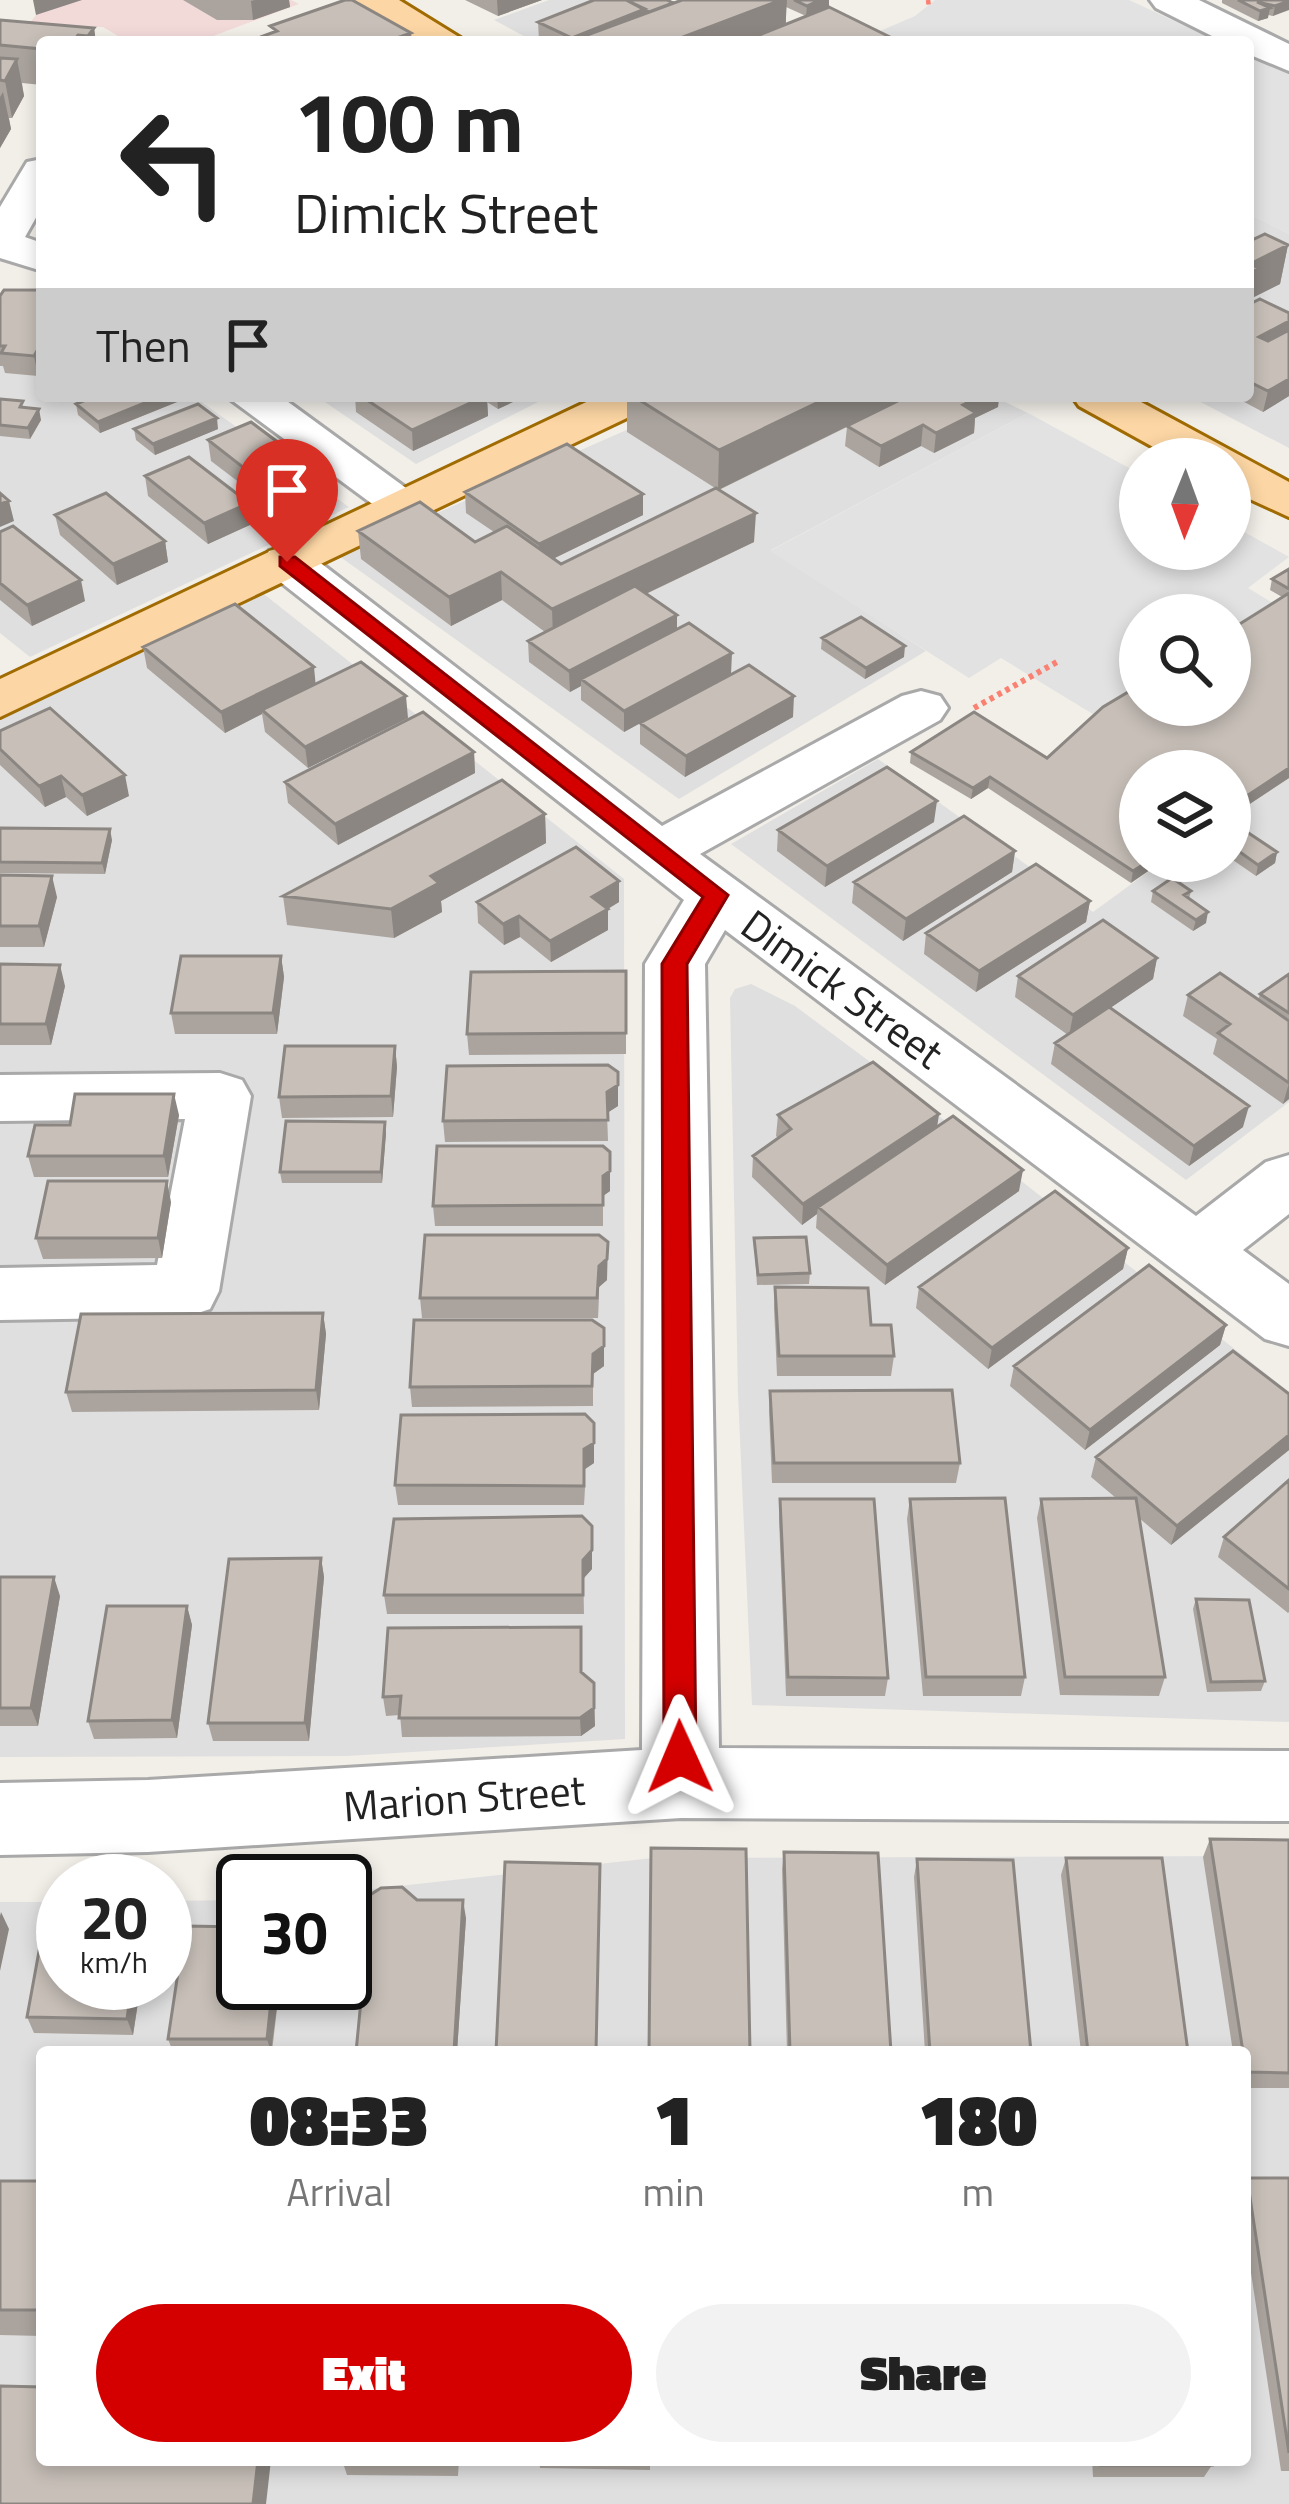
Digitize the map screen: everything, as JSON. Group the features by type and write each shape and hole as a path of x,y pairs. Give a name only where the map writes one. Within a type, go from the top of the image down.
{"main road":[{"path":"384,7 437,36"},
{"path":"0,700 624,402"},
{"path":"1106,402 1172,438"},
{"path":"1251,481 1289,502"}],"street":[{"path":"1169,0 1242,36"},
{"path":"338,20 384,7"},
{"path":"1254,42 1289,59"},
{"path":"36,181 0,242 36,256"},
{"path":"258,402 407,507"},
{"name":"Dimick Street","path":"287,562 659,852 1289,1320"},
{"path":"659,852 921,708"},
{"path":"681,1783 675,964 716,895"},
{"path":"0,1098 220,1096 186,1292 0,1294"},
{"path":"1197,1250 1289,1179"},
{"name":"Marion Street","path":"0,1819 148,1816 681,1783 1289,1786"}],"path":[{"path":"921,708 946,723 1057,662"}],"shaded area":[{"path":"37,0 291,0 299,4 213,36 118,36 103,27 25,29 36,15"},
{"path":"549,0 596,0 612,36 524,36 494,20"},
{"path":"935,0 1129,0 1206,36 869,36 915,16"},
{"path":"1254,58 1289,74 1289,234 1254,216"},
{"path":"1254,216 1289,234 1289,448 1201,402 1254,402"},
{"path":"36,290 36,402 201,402 349,507 30,657 0,633 0,318 16,291"},
{"path":"325,402 538,402 416,464"},
{"path":"690,402 1005,402 1028,413 771,550 926,651 679,799 339,556"},
{"path":"1028,413 1119,463 1119,570 1251,570 1251,536 1289,557 1248,588 1281,608 1251,626 1251,594 1119,594 1119,708 1101,719 1001,658 969,678 770,551"},
{"path":"260,591 624,879 625,1739 347,1756 0,1757 0,720"},
{"path":"878,759 1093,912 1134,882 1251,882 1251,803 1289,778 1289,1102 1186,1180 731,844"},
{"path":"751,984 795,1006 877,1067 1289,1392 1289,1722 752,1705 738,1394 730,998 735,989"},
{"path":"1289,1856 1289,2504 0,2504 0,1902 36,1902 36,2010 192,2010 192,1901 216,1900 216,2010 372,2010 372,1889 653,1858"}],"building":[{"path":"352,0 411,33 263,36 277,31 270,26"},
{"path":"594,0 626,0 645,9 577,36 538,22"},
{"path":"626,0 667,0 673,3 649,12"},
{"path":"682,0 781,0 686,36 587,35"},
{"path":"1238,0 1289,1 1275,6 1257,2 1270,8 1260,11"},
{"path":"829,7 888,36 757,36"},
{"path":"0,20 94,28 88,36 36,36 36,48 0,45"},
{"path":"0,58 17,59 5,81 0,80"},
{"path":"1265,234 1288,245 1254,262 1254,239"},
{"path":"4,290 36,290 34,356 1,353 5,346 0,346"},
{"path":"1260,299 1289,313 1289,321 1259,337 1268,341 1289,330 1289,379 1268,391 1254,384 1254,302"},
{"path":"0,399 23,401 20,407 39,409 28,428 0,425"},
{"path":"81,402 147,402 98,422 76,404"},
{"path":"370,402 472,402 412,430"},
{"path":"643,402 819,402 719,450"},
{"path":"896,402 969,402 963,405 976,413 936,433 923,425 881,446 847,426"},
{"path":"198,404 217,418 153,444 134,429"},
{"path":"251,422 311,467 267,486 208,440"},
{"path":"567,444 643,494 539,544 465,492"},
{"path":"189,457 249,503 204,523 145,476"},
{"path":"716,488 756,513 552,609 501,572 449,597 358,531 420,502 475,542 507,526 561,564"},
{"path":"106,493 165,541 113,564 55,515"},
{"path":"13,526 81,580 27,605 0,583 0,532"},
{"path":"1289,569 1289,589 1272,579"},
{"path":"635,586 677,615 569,671 528,641"},
{"path":"1289,593 1289,768 1251,793 1251,750 1119,750 1119,862 990,777 973,788 911,752 974,712 1047,758 1119,697 1119,726 1251,726 1251,617"},
{"path":"235,604 314,667 221,712 143,647"},
{"path":"861,617 905,646 866,668 822,638"},
{"path":"689,623 732,653 624,711 581,679"},
{"path":"361,662 406,696 305,747 262,710"},
{"path":"749,665 794,696 686,756 640,723"},
{"path":"50,708 125,775 82,795 61,776 39,786 0,749 0,731"},
{"path":"423,712 474,752 335,824 285,782"},
{"path":"887,767 937,801 827,866 778,830"},
{"path":"502,780 545,814 431,876 439,883 391,909 283,896"},
{"path":"964,816 1015,851 906,919 854,882"},
{"path":"0,828 110,829 102,863 0,862"},
{"path":"1251,835 1277,852 1258,865 1251,860"},
{"path":"576,847 619,881 592,897 608,909 550,941 519,916 503,924 477,902"},
{"path":"1036,864 1090,901 979,971 926,933"},
{"path":"0,875 52,876 39,926 0,926"},
{"path":"1166,882 1178,882 1191,891 1184,895 1208,912 1196,920 1153,891"},
{"path":"1103,920 1157,958 1073,1015 1018,976"},
{"path":"181,956 281,956 273,1013 171,1013"},
{"path":"0,964 60,965 46,1024 0,1024"},
{"path":"626,971 626,1033 467,1034 471,972"},
{"path":"1220,973 1289,1021 1289,1083 1218,1033 1230,1024 1188,995"},
{"path":"1289,974 1289,1013 1260,994"},
{"path":"1109,1007 1249,1106 1194,1146 1055,1043"},
{"path":"285,1046 395,1046 391,1096 279,1097"},
{"path":"873,1062 939,1114 803,1204 753,1156 791,1129 778,1115"},
{"path":"608,1065 618,1072 618,1085 607,1092 608,1120 443,1121 447,1066"},
{"path":"75,1094 174,1094 164,1156 28,1156 35,1125 70,1125"},
{"path":"953,1116 1023,1170 887,1265 818,1207"},
{"path":"286,1121 385,1122 381,1172 280,1172"},
{"path":"437,1146 603,1146 610,1152 610,1171 603,1176 603,1205 433,1206"},
{"path":"48,1181 167,1181 158,1238 36,1238"},
{"path":"1055,1191 1128,1248 992,1348 919,1287"},
{"path":"425,1235 599,1235 608,1242 607,1259 599,1266 597,1298 420,1298"},
{"path":"806,1237 810,1273 758,1275 754,1238"},
{"path":"1149,1265 1226,1325 1090,1430 1014,1366"},
{"path":"775,1287 868,1288 871,1325 891,1325 894,1356 779,1356"},
{"path":"323,1313 316,1390 66,1392 81,1314"},
{"path":"414,1320 592,1320 604,1328 604,1346 593,1354 592,1386 410,1387"},
{"path":"1233,1351 1289,1394 1289,1435 1177,1526 1096,1457"},
{"path":"952,1390 960,1463 774,1463 770,1391"},
{"path":"585,1414 594,1423 594,1443 584,1449 584,1486 395,1485 401,1415"},
{"path":"1289,1480 1289,1589 1224,1537"},
{"path":"1005,1498 1025,1677 926,1677 910,1499"},
{"path":"1136,1498 1165,1677 1065,1677 1041,1499"},
{"path":"780,1499 874,1499 888,1678 788,1677"},
{"path":"582,1516 592,1526 592,1550 583,1560 583,1595 384,1595 394,1519"},
{"path":"321,1558 305,1723 208,1723 229,1559"},
{"path":"0,1577 54,1577 31,1708 0,1708"},
{"path":"1196,1599 1249,1600 1265,1681 1211,1682"},
{"path":"107,1606 187,1606 172,1720 88,1721"},
{"path":"581,1627 581,1672 594,1683 594,1708 580,1718 399,1718 401,1696 383,1697 388,1628"},
{"path":"1210,1839 1289,1840 1289,2073 1251,2072 1251,2046 1242,2046"},
{"path":"651,1848 746,1849 750,2046 649,2046"},
{"path":"784,1852 878,1853 891,2046 790,2046"},
{"path":"1066,1858 1162,1858 1187,2046 1087,2046"},
{"path":"917,1859 1013,1860 1030,2046 930,2046"},
{"path":"505,1862 600,1864 596,2046 496,2046"},
{"path":"402,1887 417,1900 463,1900 454,2046 357,2046 360,2010 372,2010 372,1894"},
{"path":"192,1926 216,1927 216,2010 270,2010 267,2039 168,2039 172,2010 192,2010"},
{"path":"36,1968 36,2010 128,2010 127,2019 27,2017"},
{"path":"1251,2178 1289,2178 1289,2453 1251,2204"},
{"path":"0,2181 36,2181 36,2310 0,2310"},
{"path":"0,2386 36,2387 36,2466 257,2466 253,2504 0,2504"}],"route":[{"path":"287,562 716,895 675,964 680,1757"}]}
